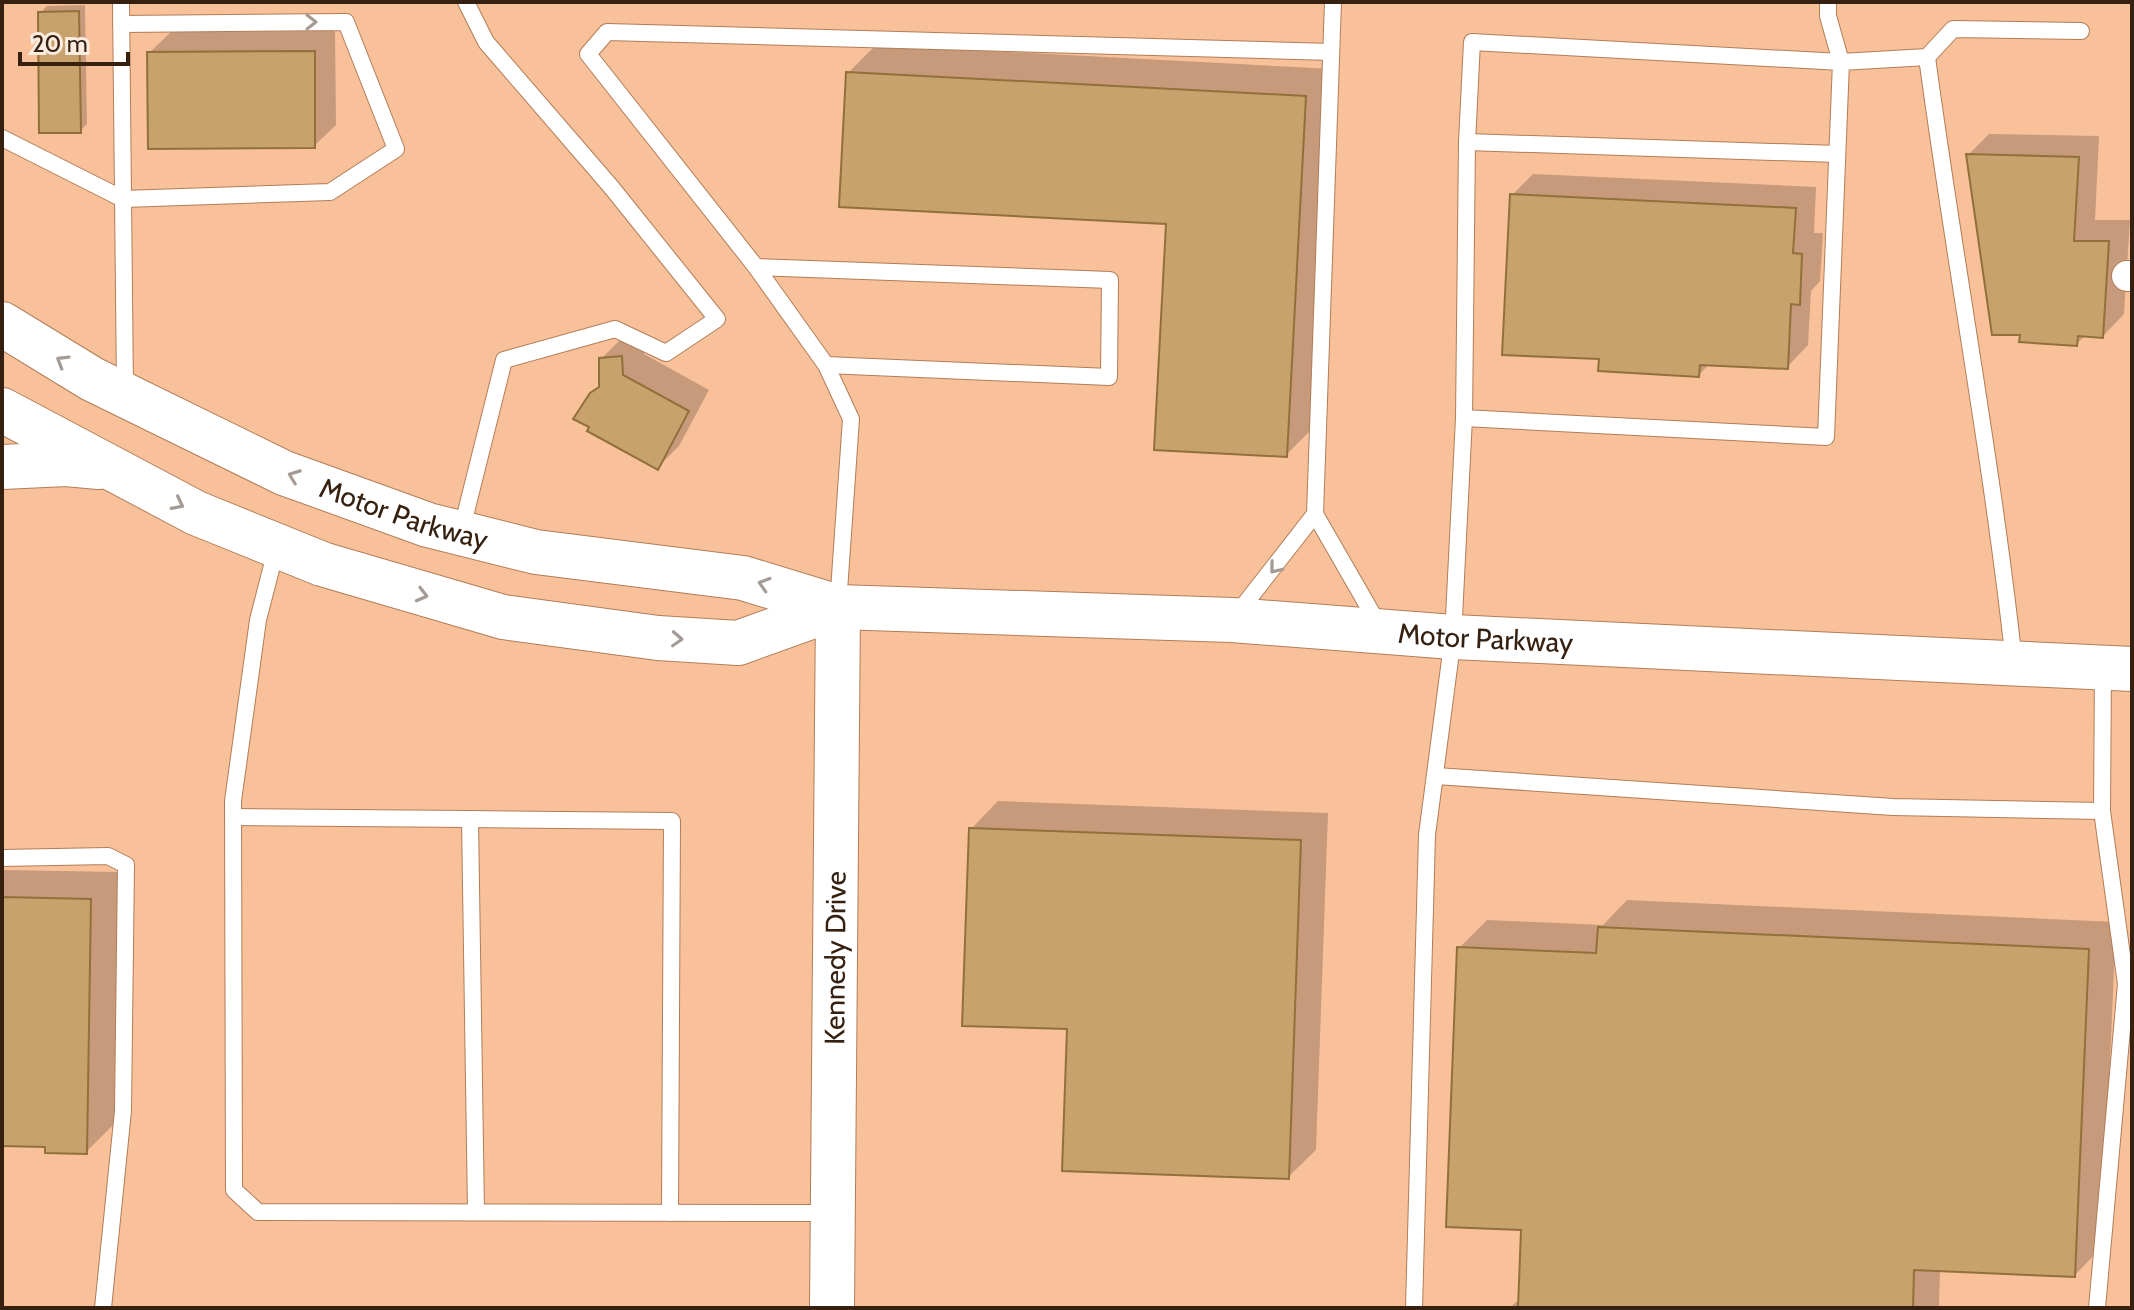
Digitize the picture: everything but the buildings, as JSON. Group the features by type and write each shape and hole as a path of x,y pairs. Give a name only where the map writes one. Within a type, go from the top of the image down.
{"main road":[{"name":"Motor Parkway","path":"2,325 125,396 284,473 428,525 536,552 743,578 838,607 1232,620 1453,637 2118,669"},
{"name":"Motor Parkway","path":"2,410 196,513 277,546 391,586 503,617 658,638 738,643 838,607"},
{"path":"2,467 66,464 109,468"},
{"name":"Kennedy Drive","path":"832,1308 838,607"}],"lane":[{"path":"121,2 125,396"},
{"path":"460,533 504,360 615,329 666,353 717,319 612,188 486,42 466,2"},
{"path":"1333,2 1315,514 1383,631"},
{"path":"1464,418 1826,437 1841,62 1828,16 1828,2"},
{"path":"2,138 123,199 330,192 396,149 346,22 121,24"},
{"path":"1414,1308 1427,835 1453,637 1464,418 1467,142 1472,42 1841,62 1927,57 1953,29 2081,31"},
{"path":"838,607 851,419 826,365 756,267 588,54 607,32 1331,52"},
{"path":"1927,57 1951,231 2001,541 2014,663"},
{"path":"1467,142 1837,154"},
{"path":"756,267 1110,280 1109,377 826,365"},
{"path":"1232,620 1315,514"},
{"path":"277,546 258,620 241,725 233,817 234,1190 258,1212 832,1213"},
{"path":"2097,1308 2126,984 2102,811 2118,669"},
{"path":"1436,776 1893,807 2102,811"},
{"path":"233,817 672,821 670,1213"},
{"path":"470,819 476,1212"},
{"path":"2,858 108,856 126,865 123,1111 103,1308"}]}
